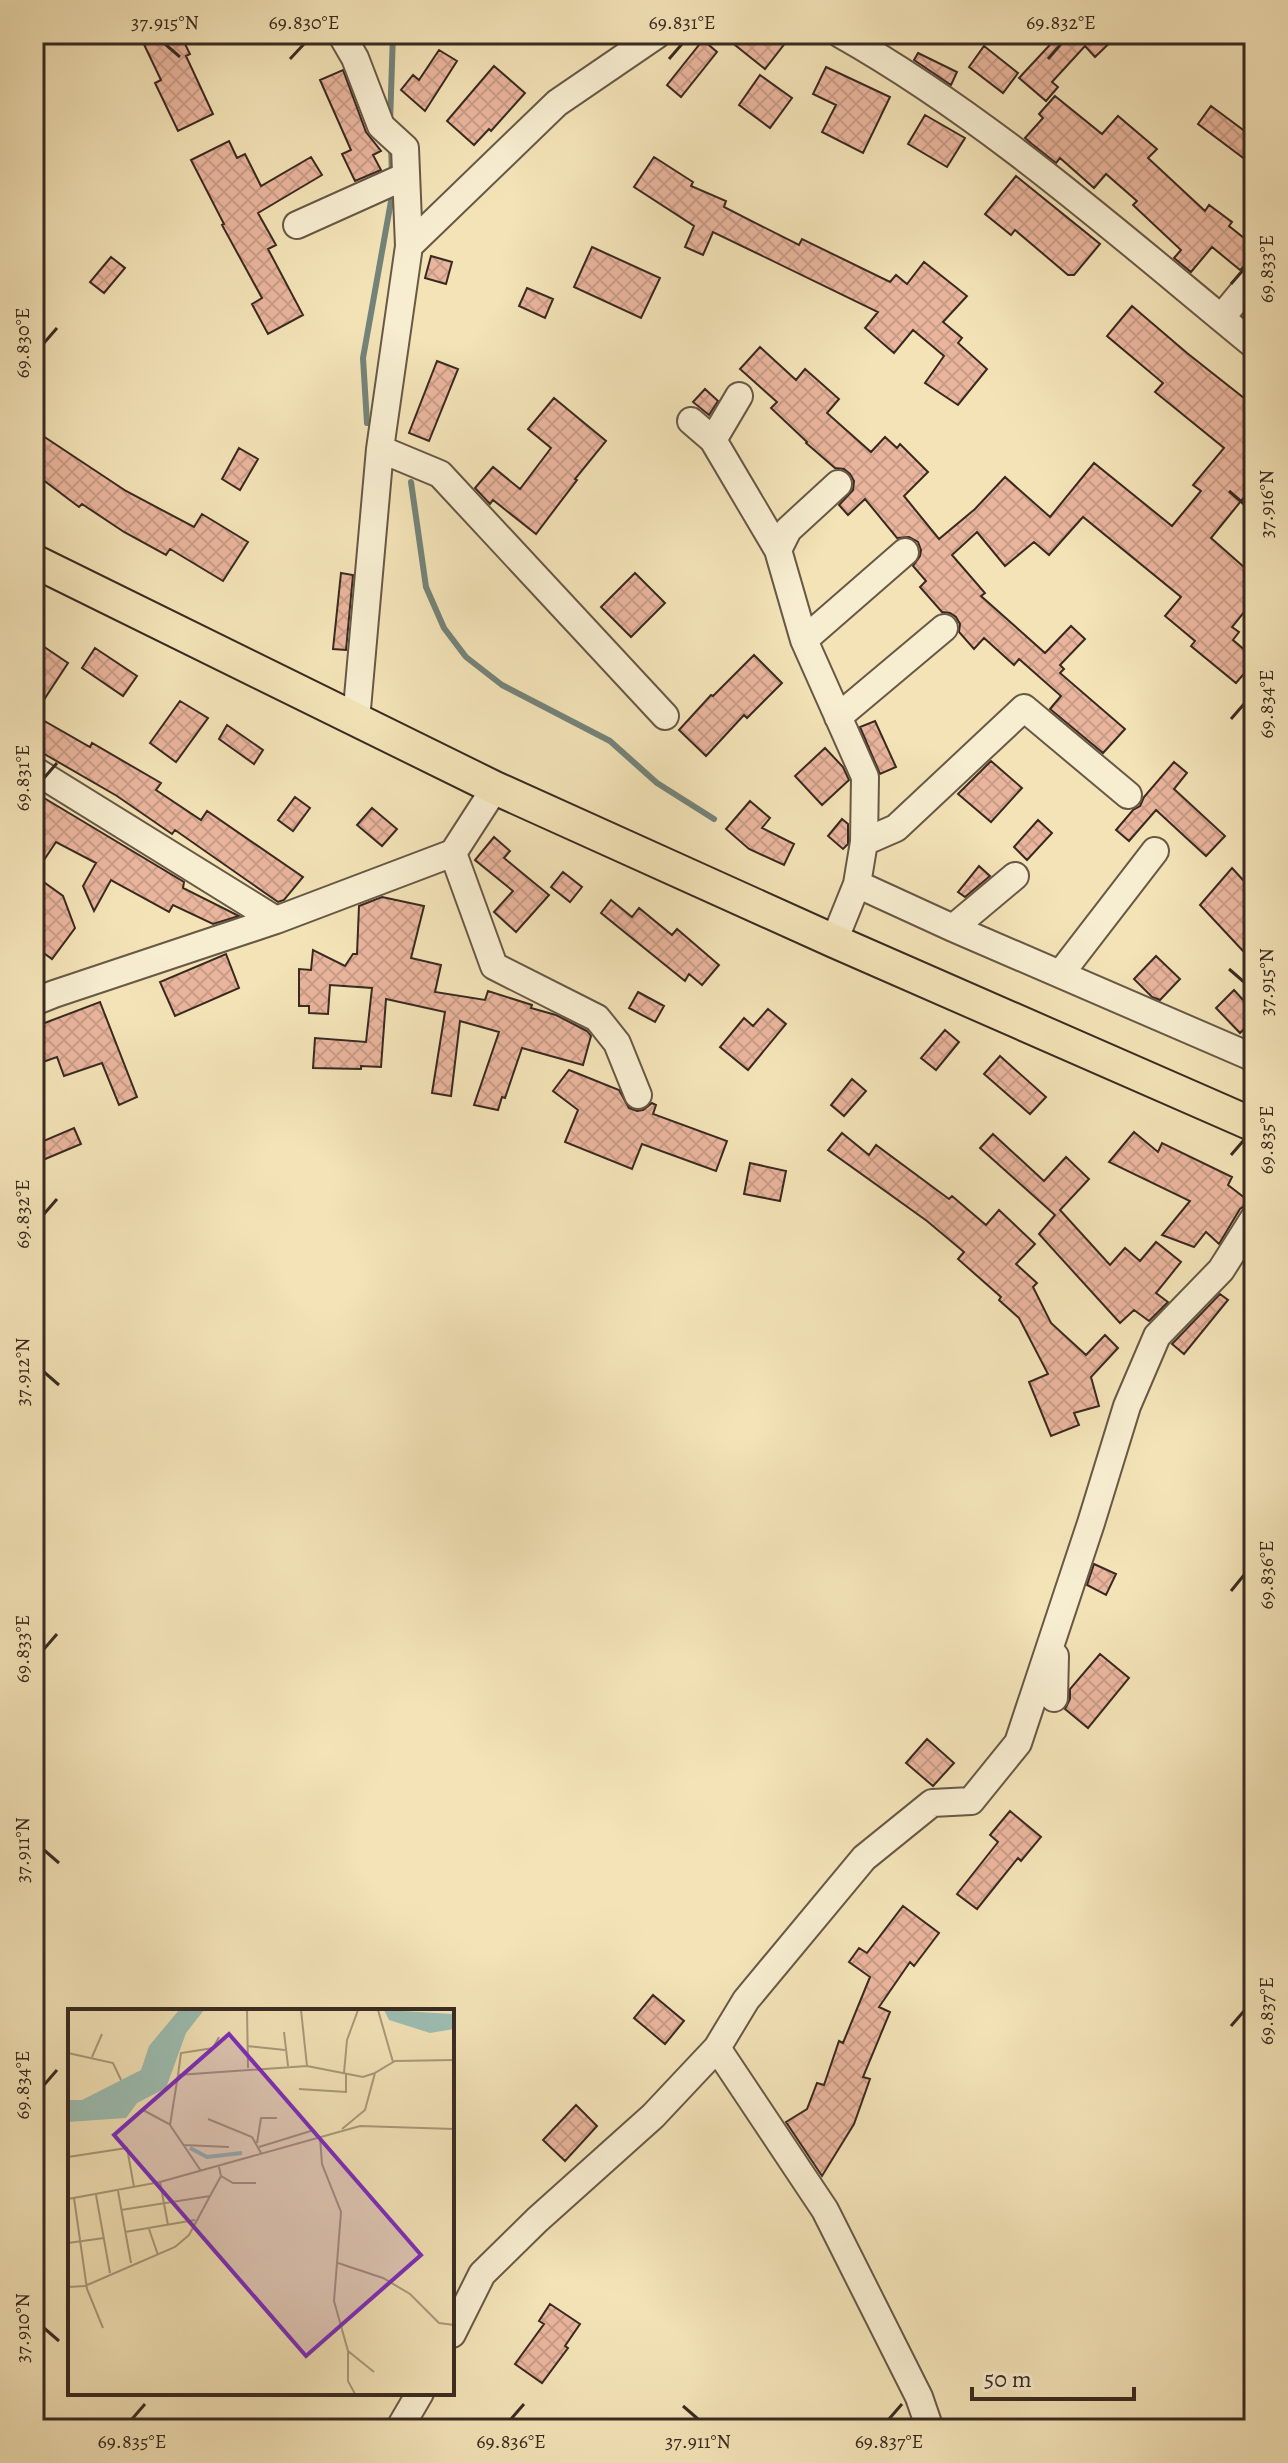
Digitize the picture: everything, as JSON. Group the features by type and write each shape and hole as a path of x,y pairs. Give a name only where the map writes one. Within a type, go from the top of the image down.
{"main road":[{"path":"34,561 495,788 1254,1125"}],"street":[{"path":"341,34 355,58 381,126 405,148 397,181 409,246 380,449 356,720"},
{"path":"409,246 557,103 658,34"},
{"path":"840,34 878,55 1011,148 1254,345"},
{"path":"297,225 397,181"},
{"path":"1221,318 1254,278"},
{"path":"713,440 739,396"},
{"path":"691,421 713,440 778,550 804,640 865,777 864,842 857,884 834,941"},
{"path":"380,449 440,474 665,716"},
{"path":"778,550 788,530 838,484"},
{"path":"804,640 905,552"},
{"path":"838,717 944,628"},
{"path":"864,842 896,828 1024,708 1128,795"},
{"path":"34,770 276,920"},
{"path":"41,993 276,920 453,853 495,788"},
{"path":"1061,973 1155,851"},
{"path":"453,853 494,966 597,1018 617,1043 638,1095"},
{"path":"953,928 1015,876"},
{"path":"857,884 1254,1058"},
{"path":"454,2330 482,2274 653,2116 717,2048 746,2000 864,1858 932,1803 971,1801 1018,1743 1127,1406 1157,1336 1221,1270 1254,1218"},
{"path":"1054,1698 1055,1632"},
{"path":"717,2048 825,2210 919,2397 930,2429"},
{"path":"399,2429 419,2395"}],"building":[{"path":"139,34 180,34 190,54 186,56 213,114 178,131 155,83 161,80"},
{"path":"743,34 775,34 786,42 765,69 735,45"},
{"path":"1060,34 1119,34 1095,57 1085,46 1052,82 1058,87 1046,101 1019,78"},
{"path":"703,40 717,52 681,97 667,85"},
{"path":"984,46 1018,73 1003,93 969,67"},
{"path":"439,50 457,61 425,111 401,90 413,75 419,80"},
{"path":"918,53 957,72 951,85 914,60"},
{"path":"494,66 525,93 474,145 447,121"},
{"path":"826,67 890,97 863,153 822,132 836,105 813,94"},
{"path":"343,70 366,132 381,151 373,155 381,170 355,181 342,154 351,150 320,80"},
{"path":"760,75 792,98 770,128 739,105"},
{"path":"1055,96 1102,134 1118,116 1157,149 1148,158 1205,211 1209,205 1232,222 1229,226 1254,246 1254,262 1240,270 1212,247 1191,272 1174,258 1181,250 1133,205 1137,201 1106,174 1094,188 1060,158 1056,163 1032,144 1025,138 1043,118 1039,114"},
{"path":"1211,106 1254,138 1254,166 1198,124"},
{"path":"925,115 965,138 947,167 908,144"},
{"path":"229,141 237,158 245,154 261,186 311,157 322,175 258,213 276,245 268,249 303,315 268,334 252,304 262,298 191,160"},
{"path":"654,157 693,182 691,186 726,201 724,207 799,245 802,239 890,282 896,275 907,284 924,262 967,296 943,322 962,338 958,343 987,369 958,405 925,383 944,356 913,330 894,353 865,328 878,312 713,232 703,255 685,247 694,226 634,187"},
{"path":"1016,176 1100,244 1074,275 1068,275 1015,230 1011,235 985,214"},
{"path":"592,247 660,278 641,318 574,287"},
{"path":"431,256 452,262 446,284 425,278"},
{"path":"111,257 125,268 104,293 90,282"},
{"path":"527,288 553,299 545,318 519,306"},
{"path":"1132,306 1254,406 1254,485 1211,538 1254,576 1254,600 1232,627 1239,632 1233,640 1254,658 1254,662 1236,683 1191,646 1195,641 1165,616 1181,597 1083,517 1049,555 1034,542 1005,566 977,532 952,555 985,593 981,596 1045,653 1071,626 1085,639 1060,665 1064,669 1060,673 1125,729 1103,753 1050,709 1061,696 1019,659 1014,665 984,638 974,649 959,632 960,624 956,617 942,612 920,587 926,581 913,566 920,556 918,542 909,537 897,538 865,499 848,515 839,505 853,490 854,481 850,474 844,469 835,468 806,443 771,408 777,402 740,369 760,347 796,380 805,369 839,399 827,413 871,452 885,437 897,448 900,444 928,472 904,496 939,539 975,509 1005,477 1050,517 1094,463 1172,526 1201,491 1193,485 1224,448 1155,392 1163,383 1107,336"},
{"path":"437,361 458,369 429,441 409,433"},
{"path":"705,389 718,401 709,415 693,402"},
{"path":"554,398 606,441 536,534 493,500 490,504 475,488 493,467 520,489 551,448 528,429"},
{"path":"34,430 126,491 194,527 202,514 248,542 223,581 170,549 166,555 82,504 79,507 34,473"},
{"path":"239,448 258,459 240,490 222,479"},
{"path":"341,573 353,575 346,650 333,649"},
{"path":"635,573 665,603 631,637 601,607"},
{"path":"34,640 68,663 34,715"},
{"path":"95,648 137,676 123,696 82,668"},
{"path":"754,655 782,683 747,718 744,715 706,756 679,730"},
{"path":"180,701 208,718 176,762 150,743"},
{"path":"34,715 90,747 92,743 161,783 156,790 201,820 207,811 303,877 284,900 278,902 175,830 172,834 117,796 34,748"},
{"path":"875,721 896,767 880,774 860,727"},
{"path":"227,725 263,750 254,764 219,739"},
{"path":"825,748 843,767 849,780 822,805 795,776"},
{"path":"991,761 1022,788 991,822 958,794"},
{"path":"1174,762 1187,773 1174,789 1225,836 1206,856 1156,810 1129,841 1116,830 1140,806"},
{"path":"34,792 184,882 183,888 239,916 213,924 173,905 169,912 111,880 94,911 83,886 96,863 56,842 34,875"},
{"path":"295,797 310,808 293,831 278,820"},
{"path":"750,801 770,818 762,828 794,844 784,865 749,849 726,829"},
{"path":"372,808 397,829 382,846 357,825"},
{"path":"842,819 848,824 848,844 843,849 828,836"},
{"path":"1038,820 1052,833 1027,860 1014,847"},
{"path":"494,837 510,851 504,858 549,895 516,932 494,912 513,891 475,860"},
{"path":"979,866 990,876 965,897 958,892"},
{"path":"1232,868 1254,892 1254,943 1244,952 1200,905"},
{"path":"563,872 582,887 570,902 551,887"},
{"path":"34,875 63,896 75,928 52,959 34,946"},
{"path":"382,897 424,906 411,958 441,965 435,992 485,1000 488,991 556,1015 591,1036 583,1065 522,1048 498,1110 474,1105 499,1032 460,1021 451,1096 432,1093 445,1012 386,999 381,1067 313,1068 315,1038 366,1042 372,988 330,985 328,1014 309,1013 309,1006 299,1006 299,969 311,970 313,950 345,966 353,954 357,954 359,906"},
{"path":"611,900 632,917 639,908 672,935 677,929 719,965 702,985 689,974 685,981 601,913"},
{"path":"226,954 239,988 175,1016 160,982"},
{"path":"1156,956 1180,979 1160,1000 1152,997 1134,979"},
{"path":"1234,990 1244,1001 1254,992 1254,1020 1240,1033 1216,1008"},
{"path":"638,992 664,1006 655,1022 629,1008"},
{"path":"100,1002 137,1097 119,1105 102,1063 64,1076 57,1057 34,1065 34,1027"},
{"path":"768,1009 786,1024 748,1070 720,1047 744,1018 753,1026"},
{"path":"945,1030 959,1042 936,1070 921,1058"},
{"path":"1000,1056 1046,1097 1030,1114 984,1074"},
{"path":"569,1070 619,1090 629,1108 643,1110 652,1103 656,1105 653,1114 727,1141 716,1171 642,1144 632,1169 565,1142 578,1110 553,1091"},
{"path":"852,1079 866,1091 844,1116 831,1105"},
{"path":"74,1128 81,1144 38,1162 34,1145"},
{"path":"1134,1132 1158,1152 1162,1143 1232,1177 1228,1185 1250,1202 1240,1209 1219,1244 1206,1232 1194,1247 1162,1235 1190,1201 1109,1162"},
{"path":"842,1133 869,1155 876,1145 949,1199 952,1196 986,1225 999,1210 1035,1244 1016,1264 1037,1283 1033,1287 1051,1323 1086,1355 1105,1335 1118,1348 1091,1377 1099,1406 1074,1413 1079,1425 1051,1436 1029,1382 1048,1374 1019,1318 999,1300 1001,1297 958,1259 964,1252 927,1221 828,1150"},
{"path":"993,1134 1044,1181 1066,1157 1089,1179 1060,1210 1110,1265 1125,1248 1140,1261 1156,1242 1181,1262 1156,1293 1168,1302 1149,1321 1134,1310 1120,1323 1039,1234 1055,1215 980,1148"},
{"path":"750,1163 786,1171 780,1201 744,1194"},
{"path":"1220,1294 1228,1300 1184,1354 1172,1344"},
{"path":"1094,1564 1116,1574 1106,1595 1087,1585"},
{"path":"1100,1654 1129,1678 1088,1728 1065,1709 1070,1699 1070,1689"},
{"path":"927,1739 954,1763 933,1786 906,1763"},
{"path":"1010,1811 1041,1837 1021,1861 1018,1858 977,1909 957,1894 998,1842 990,1835"},
{"path":"903,1906 939,1933 914,1966 910,1962 879,2007 890,2012 863,2077 870,2079 854,2124 822,2176 786,2122 807,2109 817,2083 824,2085 839,2041 843,2043 870,1977 849,1962 859,1948 867,1953"},
{"path":"653,1995 684,2021 665,2044 634,2018"},
{"path":"576,2105 597,2126 565,2161 543,2140"},
{"path":"550,2304 580,2324 565,2346 568,2348 542,2383 515,2364 544,2324 539,2321"}],"waterway":[{"path":"390,123 393,34"},
{"path":"391,146 392,175"},
{"path":"367,423 363,358 393,190"},
{"path":"411,482 426,587 444,628 466,657 502,685 610,741 657,783 714,819"}]}
